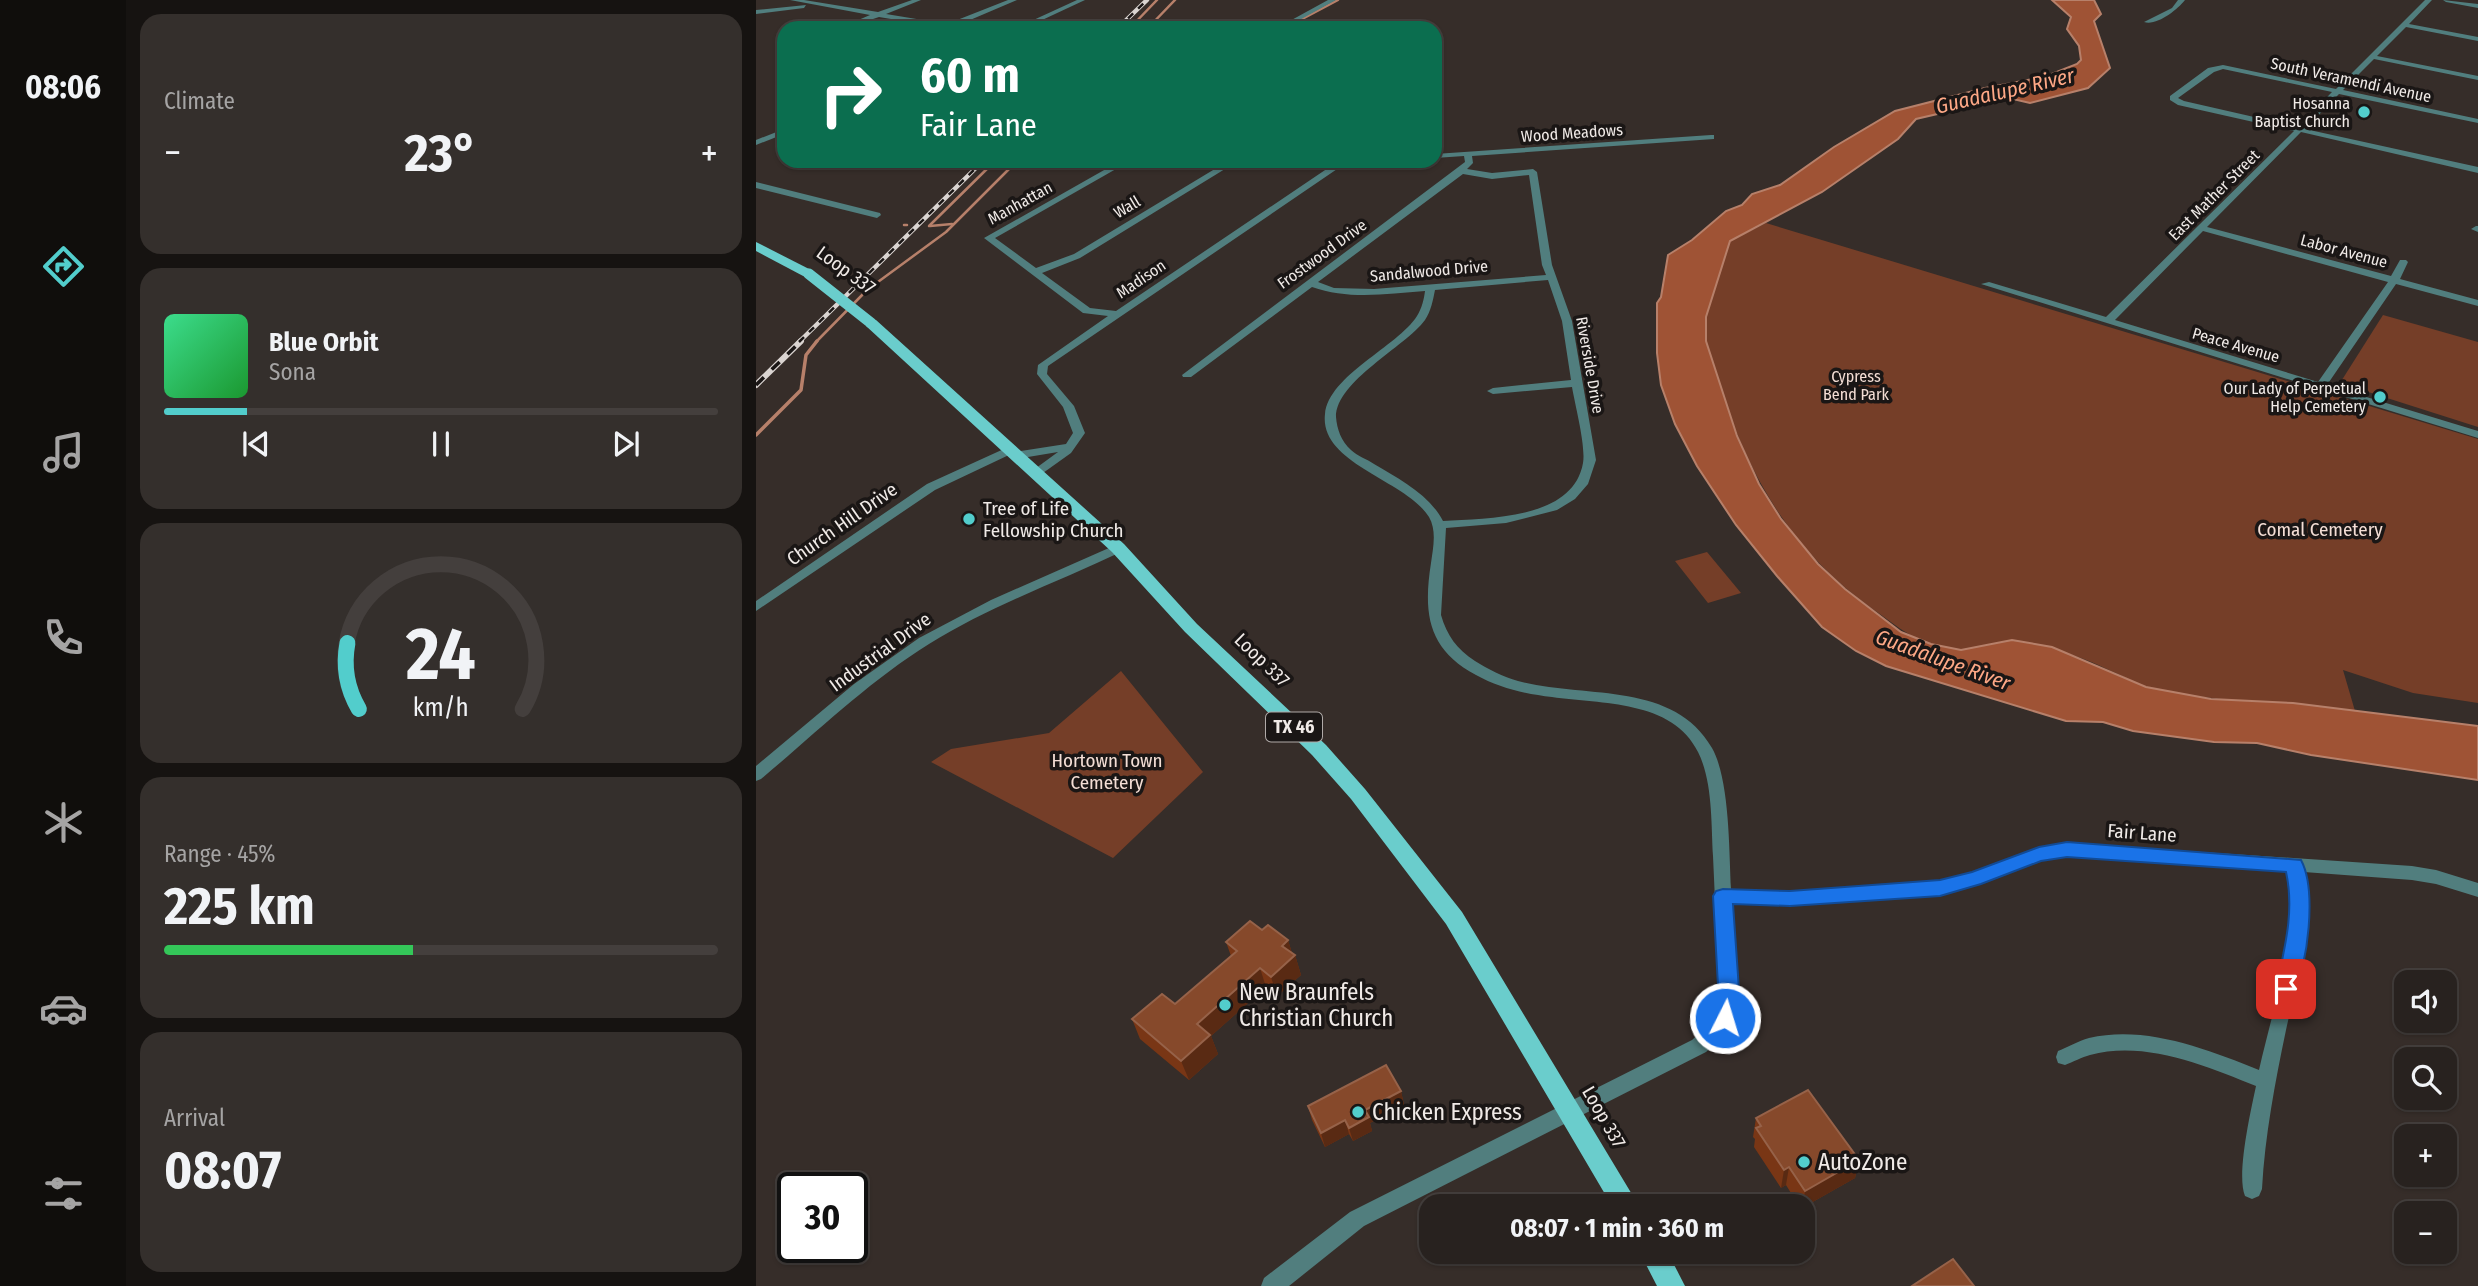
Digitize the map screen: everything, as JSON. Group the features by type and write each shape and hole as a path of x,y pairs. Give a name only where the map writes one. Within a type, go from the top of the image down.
{"main road":[{"name":"Loop 337","path":"756,246 809,274 871,323 1118,548 1191,628 1319,750 1358,794 1454,918 1619,1194"},
{"path":"1659,1264 1672,1286"}],"street":[{"path":"793,0 917,21"},
{"path":"756,12 822,0"},
{"path":"861,21 918,0"},
{"path":"962,21 1014,0"},
{"path":"1034,21 1082,0"},
{"path":"1293,21 1333,0"},
{"path":"2147,22 2174,9 2182,0"},
{"name":"East Mather Street","path":"2108,321 2429,0"},
{"path":"2446,0 2478,6"},
{"path":"2404,25 2478,39"},
{"path":"2373,57 2478,78"},
{"name":"South Veramendi Avenue","path":"2298,130 2175,100 2174,97 2219,66 2478,121"},
{"path":"2298,130 2473,167"},
{"path":"756,143 777,134"},
{"name":"Wood Meadows","path":"1442,156 1711,137"},
{"path":"1461,171 1469,163 1468,154"},
{"name":"Manhattan","path":"1114,168 989,238 1087,311 1117,314"},
{"name":"Wall","path":"1034,272 1077,256 1222,168"},
{"name":"Madison","path":"1069,447 1079,438 1078,428 1068,406 1042,374 1041,368 1335,168"},
{"name":"Riverside Drive","path":"1439,525 1526,516 1553,507 1577,492 1586,481 1590,460 1567,321 1550,277 1534,172 1492,176 1461,171"},
{"name":"Frostwood Drive","path":"1186,374 1461,171"},
{"path":"756,185 877,215"},
{"name":"Labor Avenue","path":"2201,228 2478,303"},
{"path":"2322,386 2394,280 2403,262"},
{"name":"Sandalwood Drive","path":"1310,283 1333,291 1347,292 1550,277"},
{"name":"Peace Avenue","path":"1986,284 2478,435"},
{"path":"1272,1286 1311,1252 1357,1219 1699,1046 1718,1029 1730,1004 1714,771 1706,748 1698,738 1670,716 1652,707 1609,697 1526,687 1489,676 1457,654 1446,642 1433,613 1432,595 1439,554 1439,525 1425,505 1338,445 1330,416 1334,402 1351,380 1421,318 1432,287"},
{"path":"1493,391 1578,383"},
{"path":"1013,452 1069,447"},
{"path":"1036,474 1069,447"},
{"name":"Church Hill Drive","path":"756,607 905,503 953,476 1013,452"},
{"name":"Industrial Drive","path":"756,775 877,674 922,641 974,613 1118,548"},
{"name":"Fair Lane","path":"1723,896 1790,898 1940,888 1974,879 2039,854 2067,849 2424,875 2478,890"},
{"path":"2252,1189 2253,1157 2266,1081 2296,943 2301,897 2294,865"},
{"path":"2065,1057 2079,1049 2105,1042 2147,1045 2220,1063 2266,1081"}],"green space":[{"path":"1766,223 2478,439 2478,703 2413,693 2343,670 2355,711 2201,697 2145,687 2101,666 2037,645 2013,642 1975,649 1951,649 1928,643 1900,628 1846,588 1821,565 1780,515 1748,458 1712,366 1707,346 1706,317 1730,241"},
{"path":"2383,315 2478,342 2478,427 2340,383"},
{"path":"1707,552 1741,593 1708,603 1675,561"},
{"name":"Hortown Town Cemetery","path":"1121,671 1203,772 1113,858 931,762 951,749 1049,733"}],"water":[{"name":"Guadalupe River","path":"2052,0 2094,0 2101,14 2094,21 2110,68 2088,88 2030,103 2000,96 1987,97 1946,112 1916,119 1898,139 1822,192 1730,241 1706,317 1706,341 1737,436 1759,484 1781,519 1818,564 1845,589 1901,632 1931,644 1961,650 2012,640 2052,647 2146,687 2211,699 2293,703 2478,726 2478,780 2311,755 2257,743 2214,742 2133,731 2103,722 2066,721 1886,666 1856,651 1822,627 1736,525 1697,466 1675,424 1661,385 1657,353 1657,303 1661,297 1668,255 1692,240 1726,211 1742,205 1752,194 1780,185 1834,147 1895,111 1985,88 2044,77 2077,64 2081,60 2079,46 2067,29 2071,17"}],"building":[{"path":"1250,921 1262,930 1268,925 1288,940 1282,946 1295,955 1271,977 1260,968 1197,1024 1210,1035 1181,1061 1132,1019 1162,994 1175,1004 1237,951 1226,942"},
{"path":"1386,1065 1401,1091 1365,1110 1369,1117 1349,1128 1345,1120 1321,1133 1308,1106"},
{"name":"AutoZone","path":"1808,1090 1859,1160 1805,1191 1789,1167 1784,1170 1756,1128 1761,1126 1756,1118"},
{"path":"1953,1259 1974,1286 1912,1286"}],"waterway":[{"path":"1137,21 1157,0"},
{"path":"1155,21 1175,0"},
{"path":"1298,21 1338,0"},
{"path":"929,226 988,168"},
{"path":"816,342 867,290 946,232 1010,168"},
{"path":"930,226 952,224"},
{"path":"756,435 801,390 806,355 817,341"}],"railway":[{"path":"1125,21 1147,0"},
{"path":"799,342 976,168"},
{"path":"756,385 801,341"}],"place":[{"name":"Hosanna Baptist Church","path":"2364,112"},
{"name":"Our Lady of Perpetual Help Cemetery","path":"2380,397"},
{"name":"Tree of Life Fellowship Church","path":"969,519"},
{"name":"New Braunfels Christian Church","path":"1225,1005"},
{"name":"Chicken Express","path":"1358,1112"},
{"name":"AutoZone","path":"1804,1162"}],"route":[{"path":"1725,1018 1730,1004 1723,896 1790,898 1940,888 1974,879 2039,854 2067,849 2294,865 2301,897 2296,943 2286,989"}],"park label":[{"name":"Cypress Bend Park","path":"1856,385"},
{"name":"Comal Cemetery","path":"2320,529"}]}
